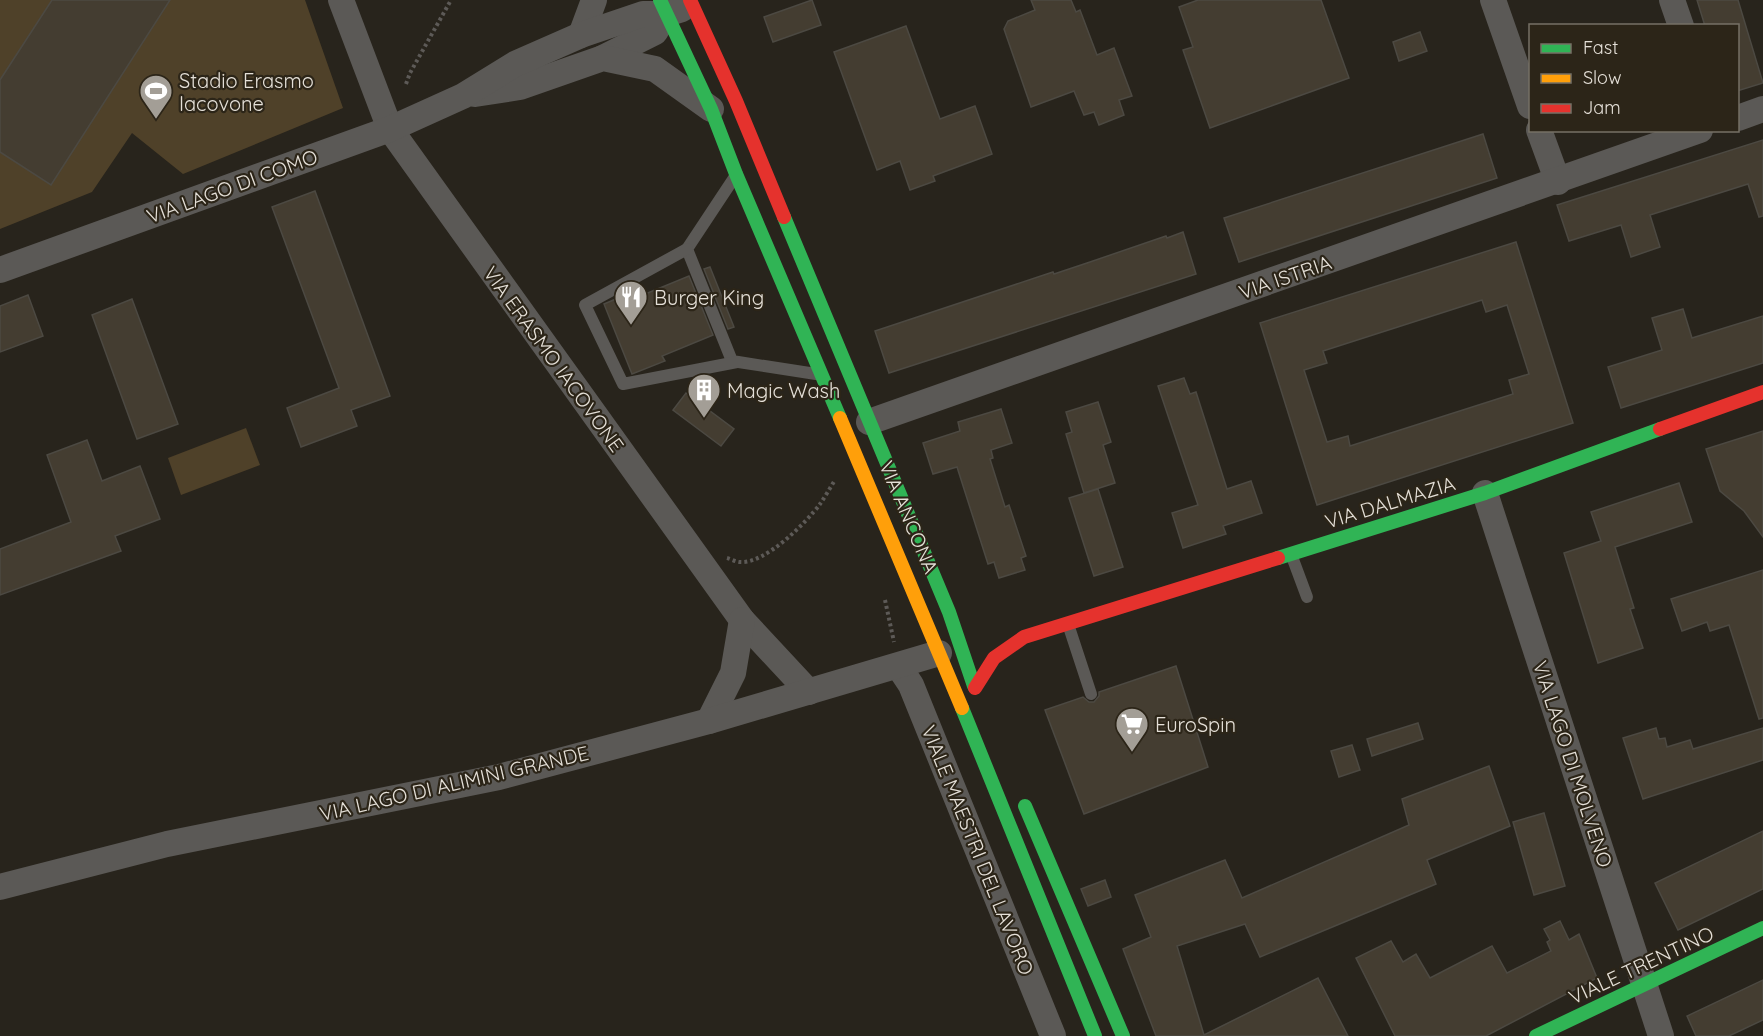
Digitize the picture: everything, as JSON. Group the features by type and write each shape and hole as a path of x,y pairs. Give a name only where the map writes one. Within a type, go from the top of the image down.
{"street":[{"name":"VIA ERASMO IACOVONE","path":"341,0 390,129 742,620 809,692"},
{"path":"581,35 594,0"},
{"path":"1493,0 1529,103"},
{"path":"1672,0 1680,24"},
{"name":"VIA LAGO DI COMO","path":"0,270 390,129 463,96 515,64 581,35 663,7 696,1"},
{"name":"VIA ANCONA","path":"696,1 949,612 977,693"},
{"name":"VIA LAGO DI COMO","path":"463,96 520,87 603,58 655,32 663,7"},
{"name":"VIA ANCONA","path":"663,7 711,109 736,174 939,653 1095,1036"},
{"path":"603,58 655,69 711,109"},
{"path":"1739,116 1763,109"},
{"path":"1540,132 1557,182"},
{"name":"VIA ISTRIA","path":"869,422 1694,132"},
{"name":"VIA DALMAZIA","path":"977,693 994,658 1024,637 1485,492 1763,392"},
{"name":"VIA LAGO DI MOLVENO","path":"1485,492 1661,1036"},
{"path":"949,612 972,630"},
{"path":"709,721 733,673 742,620"},
{"name":"VIA DALMAZIA","path":"1002,636 1024,637"},
{"name":"VIA LAGO DI ALIMINI GRANDE","path":"0,887 167,844 499,777 709,721 899,667 939,653"},
{"name":"VIALE MAESTRI DEL LAVORO","path":"899,667 911,685 1053,1036"},
{"path":"1021,796 1123,1036"},
{"name":"VIALE TRENTINO","path":"1536,1036 1763,928"}],"lane":[{"path":"736,174 687,249 585,305 623,384 737,362"},
{"path":"687,249 732,361 821,375"},
{"path":"1291,553 1307,597"},
{"path":"1067,623 1091,694"}],"path":[{"path":"406,84 451,0"},
{"path":"718,553 741,562 755,559 770,550 800,527 819,505 835,480"}],"shaded area":[{"name":"Stadio Erasmo Iacovone","path":"0,0 305,0 343,108 183,174 132,133 92,192 0,229"},
{"path":"246,428 260,465 181,495 168,458"}],"building":[{"path":"52,0 170,0 51,185 0,152 0,80"},
{"path":"812,0 821,25 773,42 764,17"},
{"path":"1031,0 1071,0 1076,12 1080,10 1097,55 1114,48 1132,96 1119,100 1124,115 1099,125 1094,112 1084,115 1074,91 1031,107 1004,29 1008,21 1035,10"},
{"path":"1198,0 1321,0 1349,78 1210,128 1183,50 1193,47 1179,7"},
{"path":"1697,0 1738,0 1763,83 1739,90 1739,24 1704,24"},
{"path":"906,26 940,119 975,106 992,154 933,176 935,181 910,190 900,161 877,170 834,52"},
{"path":"1420,32 1427,51 1399,61 1393,42"},
{"path":"1483,134 1497,178 1239,262 1224,218"},
{"path":"1763,140 1763,216 1759,217 1748,184 1650,215 1660,247 1631,257 1621,225 1569,241 1557,205"},
{"path":"315,191 390,396 351,410 357,426 301,447 287,408 339,388 272,207"},
{"path":"1183,232 1196,274 889,373 875,331"},
{"path":"1516,242 1573,423 1317,505 1260,323","holes":["1482,300 1486,312 1507,305 1529,374 1509,380 1513,394 1350,446 1348,436 1327,442 1304,370 1327,363 1323,351"]},
{"path":"710,267 734,327 728,329 704,269"},
{"path":"689,276 713,335 662,356 665,361 632,374 604,304 635,291 638,297"},
{"path":"28,295 43,336 0,352 0,306"},
{"path":"132,299 178,424 137,439 92,315"},
{"path":"1683,309 1692,338 1763,316 1763,363 1621,408 1608,367 1662,350 1652,318"},
{"path":"1184,378 1190,394 1196,392 1227,489 1251,481 1262,513 1223,526 1226,534 1183,548 1172,513 1198,505 1158,386"},
{"name":"Magic Wash","path":"686,393 734,429 721,446 673,410"},
{"path":"1098,402 1111,442 1103,445 1115,483 1084,493 1066,434 1072,432 1066,412"},
{"path":"1001,409 1012,443 991,450 993,458 990,459 1005,507 1009,505 1026,556 1021,558 1025,570 999,578 994,562 988,564 957,467 933,474 923,443 960,431 958,422"},
{"path":"1763,431 1763,537 1744,511 1720,491 1706,449"},
{"path":"87,440 102,481 140,466 160,519 115,536 121,551 0,595 0,549 71,522 47,455"},
{"path":"1679,483 1692,522 1615,547 1634,608 1630,609 1643,648 1598,663 1564,553 1601,541 1591,512"},
{"path":"1098,489 1123,567 1094,576 1069,498"},
{"path":"1763,570 1763,718 1759,719 1729,625 1710,631 1707,622 1682,631 1671,599"},
{"name":"EuroSpin","path":"1176,666 1208,767 1084,814 1045,710 1083,697 1089,702 1094,702 1099,692"},
{"path":"1418,723 1423,739 1372,756 1367,739"},
{"path":"1656,728 1659,739 1665,738 1667,747 1690,740 1693,749 1763,728 1763,760 1643,799 1623,738"},
{"path":"1352,745 1360,770 1339,777 1331,751"},
{"path":"1489,766 1510,826 1427,860 1436,884 1260,957 1245,924 1177,946 1204,1035 1318,978 1348,1036 1156,1036 1123,949 1151,937 1135,895 1225,860 1242,898 1409,825 1402,799"},
{"path":"1544,813 1565,886 1534,895 1513,822"},
{"path":"1763,831 1763,889 1678,930 1655,883"},
{"path":"1105,880 1111,897 1088,906 1081,889"},
{"path":"1560,921 1569,940 1579,934 1597,978 1486,1036 1395,1036 1356,958 1391,941 1403,962 1416,954 1430,978 1492,946 1507,973 1551,951 1547,942 1550,940 1544,929"},
{"path":"1763,980 1763,1020 1729,1036 1696,1036 1687,1016"}],"traffic: fast":[{"path":"660,0 711,109 736,174 840,418"},
{"path":"784,217 949,612 974,686"},
{"path":"1278,558 1485,493 1660,429"},
{"path":"962,708 1095,1036"},
{"path":"1025,806 1123,1036"},
{"path":"1536,1036 1763,928"}],"traffic: slow":[{"path":"840,418 962,708"}],"traffic: jam":[{"path":"690,0 736,101 784,217"},
{"path":"1660,429 1763,392"},
{"path":"975,688 994,658 1024,637 1278,558"}],"place":[{"name":"Stadio Erasmo Iacovone","path":"156,120"},
{"name":"Burger King","path":"631,326"},
{"name":"Magic Wash","path":"704,419"},
{"name":"EuroSpin","path":"1132,753"}]}
